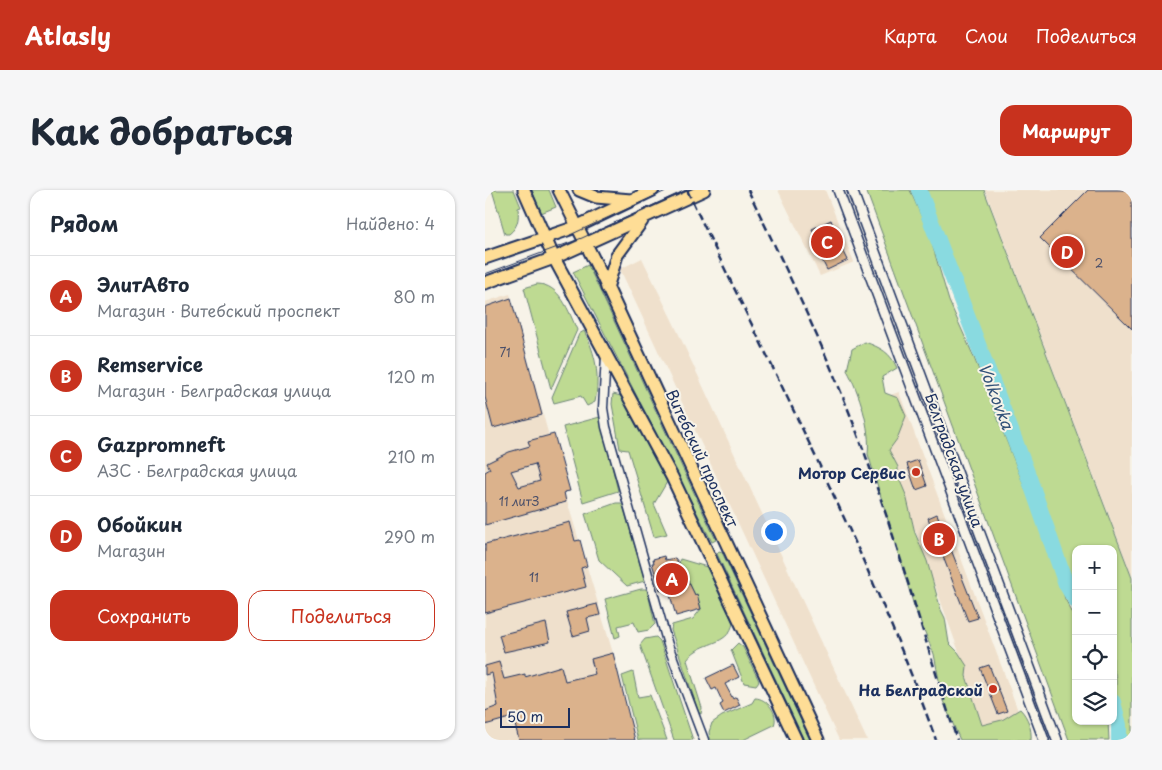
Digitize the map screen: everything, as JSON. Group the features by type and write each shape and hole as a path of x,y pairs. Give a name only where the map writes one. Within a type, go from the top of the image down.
{"main road":[{"path":"524,190 555,258 667,469 796,740"},
{"name":"Витебский проспект","path":"559,190 607,288 818,740"},
{"path":"579,190 596,197 633,200"},
{"path":"485,258 576,226 653,190"},
{"path":"485,283 555,258 703,190"},
{"path":"607,288 617,255 645,218"},
{"path":"709,554 717,546 727,545"}],"street":[{"name":"Белградская улица","path":"838,190 1044,740"},
{"name":"Белградская улица","path":"852,190 1057,740"},
{"path":"606,354 603,408 606,427 668,645 704,740"}],"shaded area":[{"path":"778,190 825,190 854,262 820,276"},
{"path":"985,190 1132,190 1132,577 1108,513"},
{"path":"642,258 867,740 839,740 620,269"},
{"path":"510,294 564,491 613,653 635,740 485,740 485,302"},
{"path":"899,392 1029,740 987,740 959,652 869,402"}],"green space":[{"path":"492,190 514,190 521,207 518,208 516,226 509,234 505,234"},
{"path":"532,190 549,190 556,207 541,213"},
{"path":"866,190 910,190 929,234 949,301 973,355 1057,570 1065,599 1072,612 1072,725 1108,725 1109,740 1069,740"},
{"path":"925,190 984,190 1132,578 1132,740 1125,740 1117,700 1117,545 1072,545 1072,584 996,372"},
{"path":"588,265 716,540 712,542 573,272"},
{"path":"537,284 545,285 558,294 563,300 577,330 551,389 524,288"},
{"path":"584,331 596,365 595,402 587,406 581,396 554,403 552,397 579,334"},
{"path":"865,342 884,351 897,368 882,377 885,393 898,398 906,416 897,439 889,450 898,467 898,476 906,495 915,533 927,561 945,618 949,643 958,652 967,666 966,676 982,725 1002,720 1020,709 1029,723 1031,740 960,740 943,701 934,654 914,606 868,454 868,433 863,410 847,370 852,349"},
{"path":"613,394 621,396 667,482 654,504 667,534 654,537 628,450 620,449 612,404"},
{"path":"600,417 618,491 583,502 563,427"},
{"path":"621,503 623,506 645,581 627,586 599,560 585,514"},
{"path":"719,551 722,552 810,740 804,740 717,554"},
{"path":"680,559 707,567 733,623 727,635 701,648 687,660 702,708 701,714 699,713 671,630 672,625 693,619 701,609 697,595 695,595 679,563"},
{"path":"647,589 655,624 649,630 638,632 634,622 618,626 620,636 615,638 605,599"},
{"path":"656,637 660,641 693,740 674,740 640,645 645,639"},
{"path":"738,643 743,647 759,681 756,685 744,683 731,650"},
{"path":"633,672 638,697 650,695 667,740 638,740 622,676"},
{"path":"755,698 764,701 771,707 775,716 774,725 743,740 710,740 709,732 712,723 722,716 752,703"}],"building":[{"path":"1088,190 1132,190 1132,329 1040,238"},
{"path":"831,220 835,231 829,234 836,249 841,246 848,260 827,270 820,256 825,253 812,229"},
{"path":"511,298 542,415 493,428 485,397 485,307"},
{"path":"554,434 570,491 564,492 566,502 485,525 485,472 490,469 487,463 509,452 530,446 528,441","holes":["535,464 540,481 519,487 511,471"]},
{"path":"918,460 927,486 916,490 907,464"},
{"path":"937,514 978,618 968,621 928,518"},
{"path":"570,522 575,541 580,540 587,566 581,568 586,587 485,613 485,544"},
{"path":"664,556 665,560 675,558 681,566 695,595 697,594 701,609 676,616 668,588 660,590 652,563 654,563 653,559"},
{"path":"597,604 600,615 587,618 590,631 573,636 566,612"},
{"path":"546,623 550,642 504,652 499,635"},
{"path":"613,653 635,740 519,740 513,717 485,725 485,711 498,706 492,673 485,675 485,666 499,662 504,679 525,674 525,677 561,666 565,681 595,674 591,659"},
{"path":"733,665 739,677 725,684 733,699 736,697 740,705 724,713 720,705 723,703 716,688 712,690 706,678"},
{"name":"На Белградской","path":"989,665 1007,711 998,714 980,668"}],"waterway":[{"name":"Volkovka","path":"919,190 1028,475 1066,584 1072,594"},
{"name":"Volkovka","path":"1117,717 1119,740"}],"tram line":[{"path":"570,235 668,190"},
{"path":"485,274 582,238 686,190"}],"railway":[{"path":"687,190 850,531 881,600 936,740"},
{"path":"748,190 815,331 851,417 893,537 957,740"}],"place":[{"name":"Gazpromneft","path":"827,242"},
{"name":"Обойкин","path":"1067,252"},
{"name":"Мотор Сервис","path":"916,472"},
{"name":"Remservice","path":"939,539"},
{"name":"ЭлитАвто","path":"672,579"},
{"name":"На Белградской","path":"993,689"}]}
